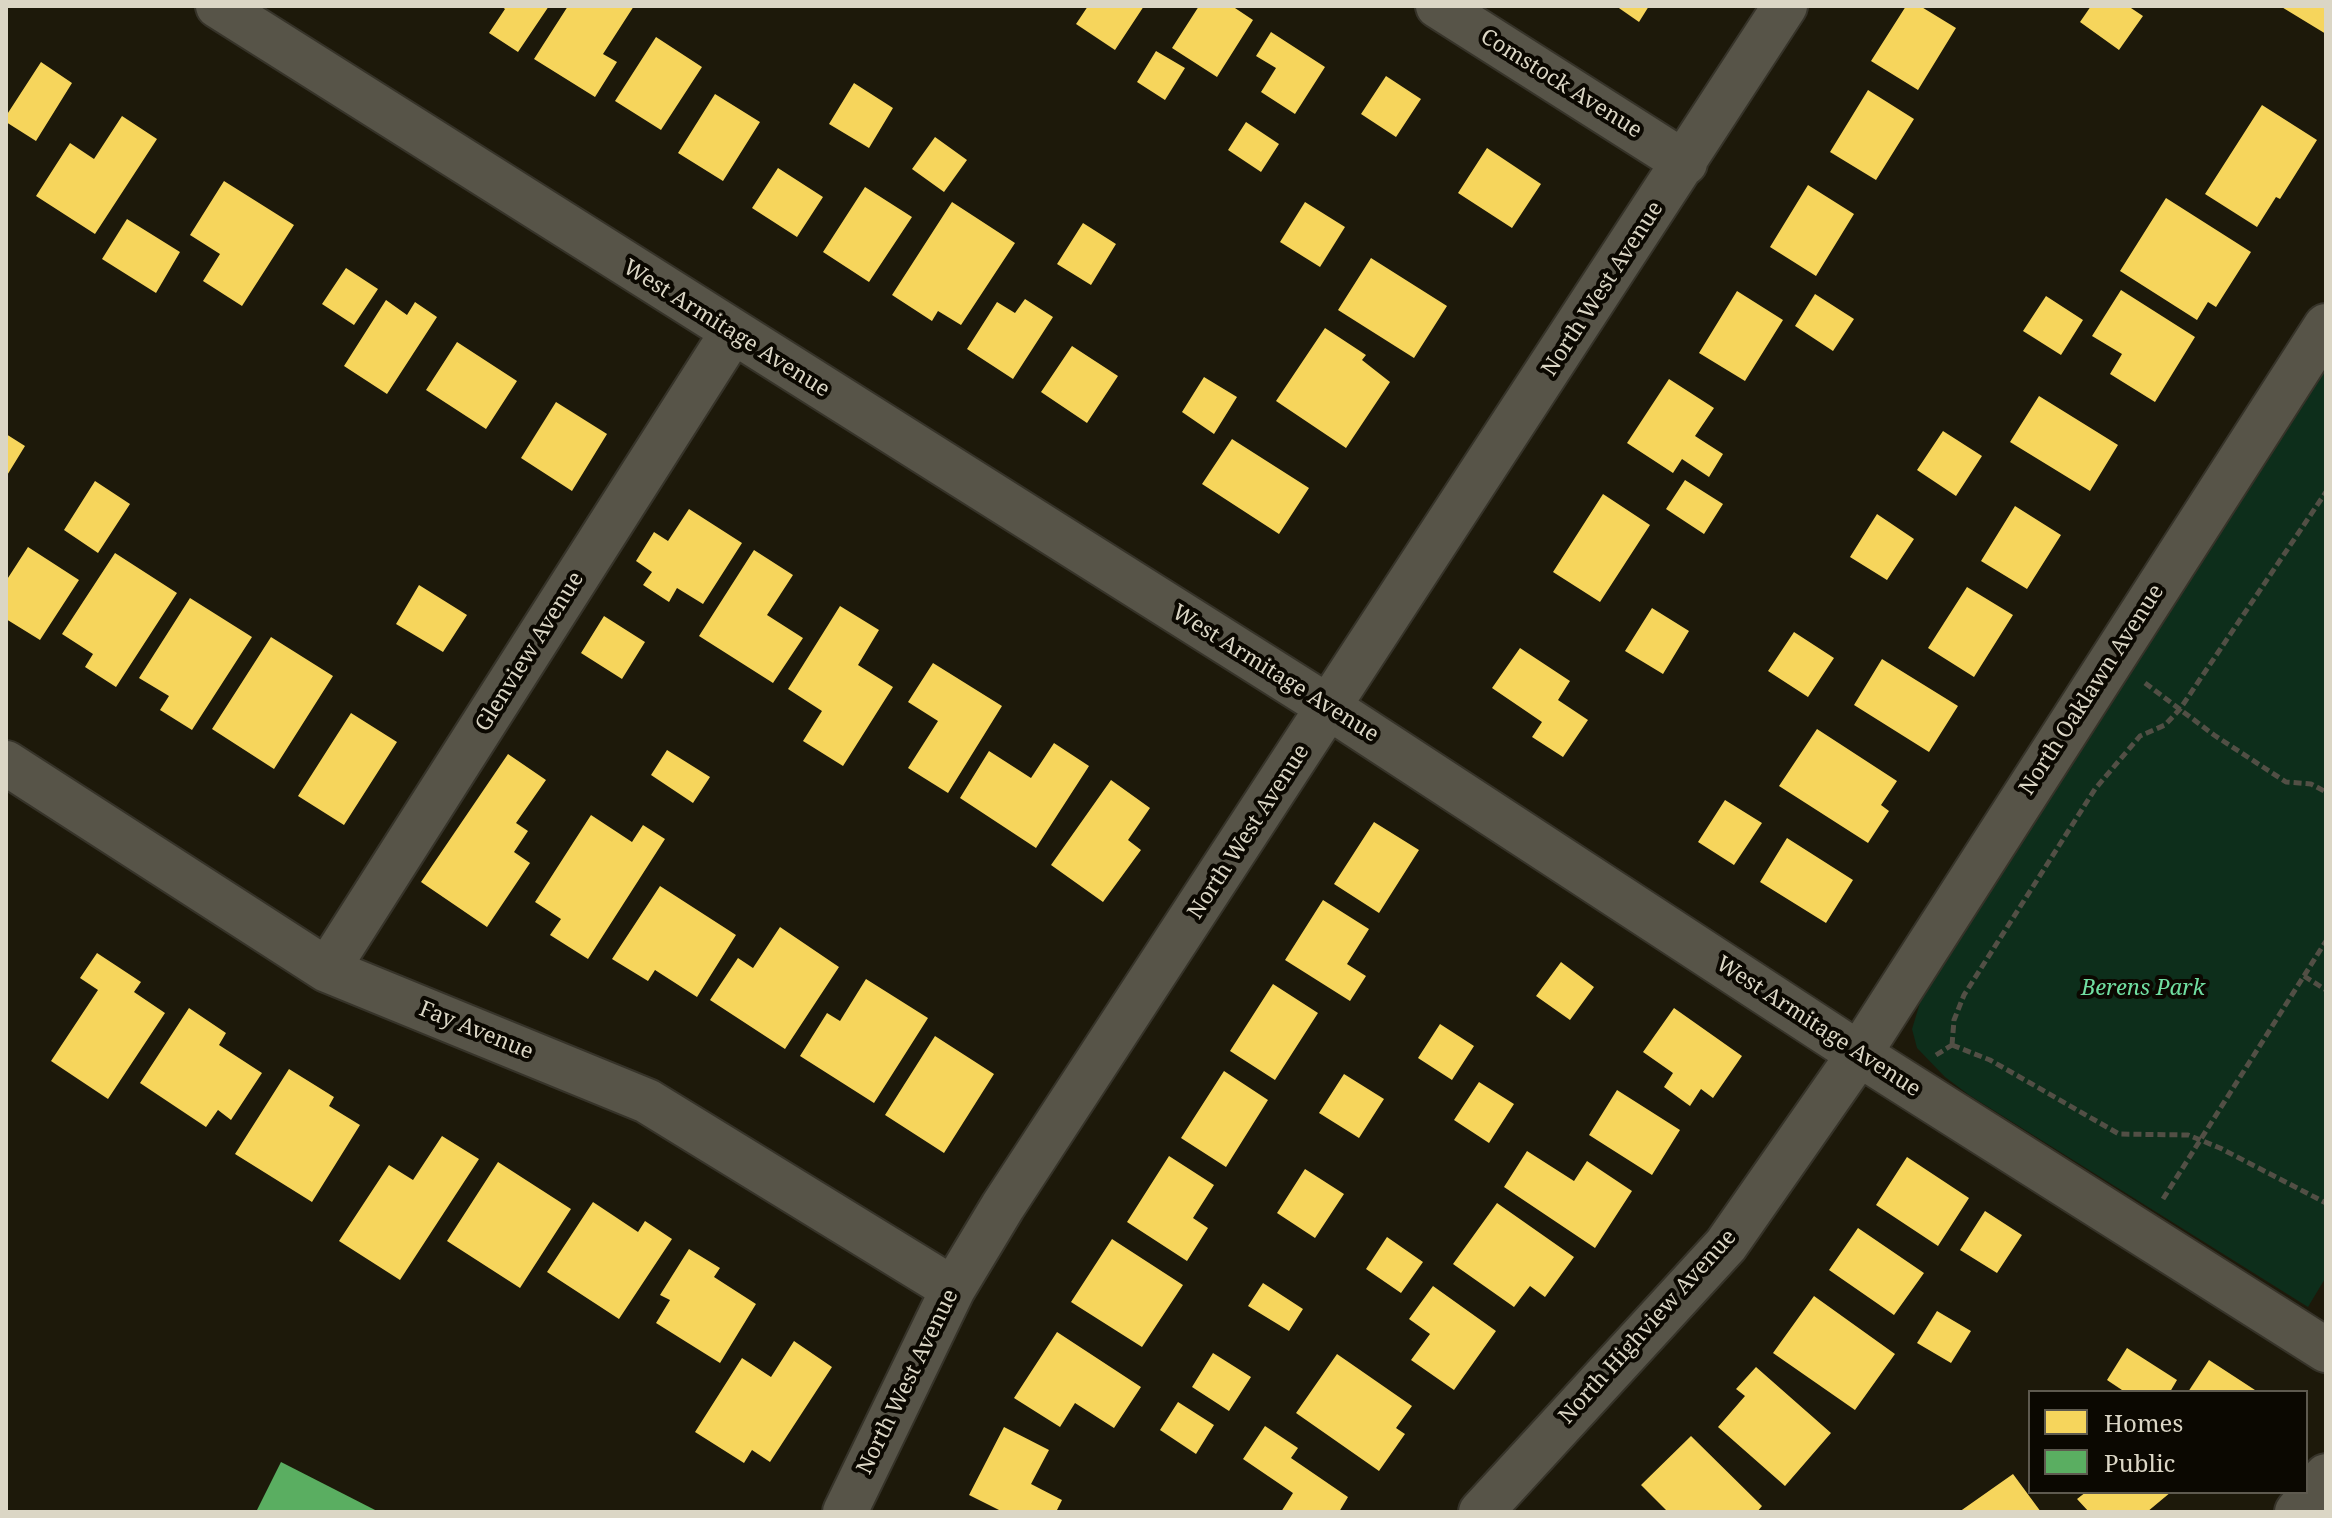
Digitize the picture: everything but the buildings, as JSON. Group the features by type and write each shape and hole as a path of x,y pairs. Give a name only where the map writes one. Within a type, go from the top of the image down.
{"street":[{"name":"West Armitage Avenue","path":"218,6 1330,708 1859,1054 2326,1350"},
{"name":"Comstock Avenue","path":"1438,6 1685,163"},
{"name":"North West Avenue","path":"845,1512 953,1289 1785,6"},
{"name":"North Oaklawn Avenue","path":"1859,1054 2326,326"},
{"name":"Glenview Avenue","path":"327,970 732,333"},
{"name":"Fay Avenue","path":"6,763 327,970 647,1101 953,1289"},
{"name":"North Highview Avenue","path":"1481,1512 1726,1245 1859,1054"},
{"path":"2297,1512 2326,1476"}],"path":[{"path":"2326,492 2180,709 2165,725 2140,736 2095,789 1964,995 1954,1020 1952,1045 1990,1060 2119,1134 2188,1135 2326,1203"},
{"path":"2180,709 2286,782 2311,784 2326,792"},
{"path":"2141,1233 2326,941"},
{"path":"2304,976 2326,990"}],"green space":[{"name":"Berens Park","path":"2326,367 2326,1277 2308,1307 1969,1095 1945,1077 1917,1048 1912,1029 1923,993"}]}
